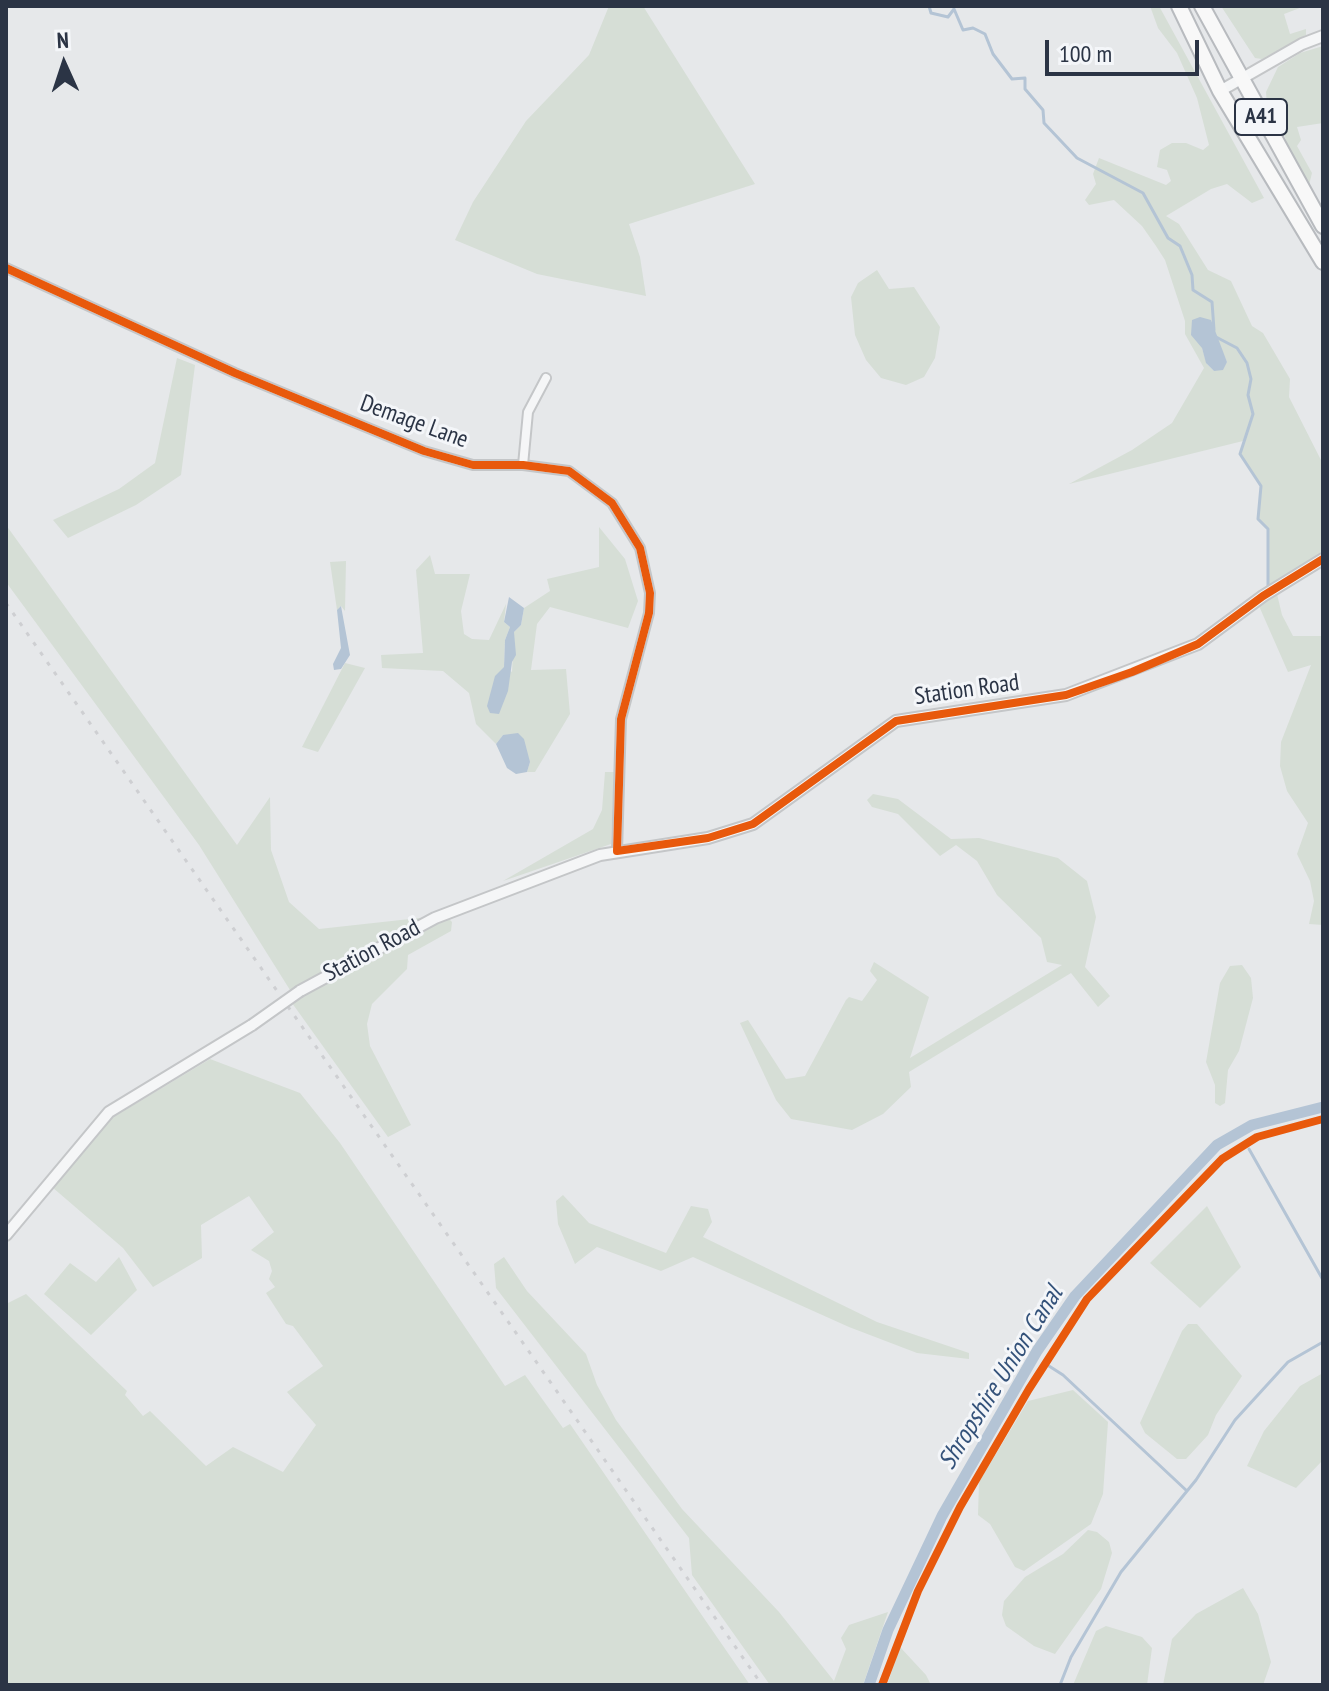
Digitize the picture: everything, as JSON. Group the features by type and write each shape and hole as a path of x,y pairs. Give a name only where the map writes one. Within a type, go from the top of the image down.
{"highway":[{"name":"A41","path":"1179,6 1220,91 1323,262"},
{"name":"A41","path":"1202,6 1323,226"}],"street":[{"path":"1220,91 1302,44 1323,36"},
{"name":"Demage Lane","path":"6,268 235,373 424,451 473,465 523,465 569,471 612,503 640,548 650,593 649,613 621,719 617,851"},
{"path":"523,465 528,412 546,378"},
{"name":"Station Road","path":"6,1235 109,1112 252,1025 300,991 435,918 617,851 708,838 753,824 896,721 1066,695 1132,672 1198,644 1263,596 1323,559"}],"shaded area":[{"path":"609,6 643,6 755,184 629,224 640,257 646,296 537,274 455,240 473,202 526,121 589,55"},
{"path":"1150,6 1159,6 1264,198 1252,203 1227,184 1211,189 1166,216 1179,224 1208,270 1231,281 1252,326 1263,333 1290,379 1289,397 1323,464 1323,554 1268,587 1268,529 1258,519 1261,486 1240,454 1243,441 1069,484 1132,450 1172,423 1204,368 1185,334 1185,321 1165,260 1142,226 1114,200 1089,205 1085,200 1096,184 1093,174 1099,158 1166,185 1171,181 1167,170 1157,167 1160,150 1172,143 1186,143 1203,150 1209,145 1197,98 1177,53 1158,28","holes":["1217,341 1227,362 1214,371 1207,364 1202,348"]},
{"path":"1221,6 1305,6 1284,14 1290,34 1306,29 1306,35 1262,59 1255,58"},
{"path":"1323,46 1323,123 1297,127 1301,140 1297,146 1312,173 1309,185 1287,151 1285,137 1267,106 1266,92 1278,67 1300,53"},
{"path":"877,270 889,289 914,287 940,327 935,358 924,377 906,385 881,378 866,360 855,335 851,297 858,283"},
{"path":"177,358 195,365 181,475 136,505 68,538 53,520 119,489 155,463"},
{"path":"6,525 237,845 270,797 271,850 289,902 319,929 428,917 290,990 199,845 6,582"},
{"path":"599,527 625,559 638,601 628,628 550,607 537,624 531,670 566,669 570,714 535,772 527,772 530,762 503,735 496,744 476,724 469,693 443,671 382,668 381,655 423,653 416,570 430,555 435,574 470,574 461,611 464,634 472,639 489,640 506,604 504,622 510,627 505,640 504,667 512,672 514,632 521,625 524,608 550,591 547,579 599,567"},
{"path":"346,561 345,611 341,606 337,610 330,562"},
{"path":"1277,594 1282,615 1293,636 1323,636 1323,925 1309,924 1314,901 1310,881 1297,854 1308,823 1287,791 1280,766 1281,742 1311,665 1288,672 1259,606"},
{"path":"345,663 365,668 318,752 302,747"},
{"path":"605,772 614,772 611,844 503,881 593,829 602,810"},
{"path":"873,794 898,799 951,839 979,838 1058,858 1087,881 1096,917 1085,967 1110,996 1098,1007 1071,973 909,1072 911,1087 883,1114 852,1130 791,1119 776,1100 740,1023 748,1020 786,1079 805,1076 846,1000 849,997 862,1001 877,980 870,971 874,962 929,997 910,1058 1062,965 1047,962 1041,938 997,895 977,861 956,845 940,856 898,814 872,807 867,800"},
{"path":"449,919 452,922 451,931 408,955 407,969 372,1004 367,1024 370,1046 411,1125 388,1137 292,1003 410,935"},
{"path":"1242,965 1251,978 1253,998 1239,1051 1228,1070 1225,1103 1220,1106 1215,1103 1215,1085 1206,1062 1220,983 1230,966"},
{"path":"210,1059 300,1093 340,1143 505,1386 525,1375 563,1428 570,1424 750,1685 6,1685 6,1304 26,1294 127,1391 125,1395 143,1416 150,1411 206,1466 233,1447 283,1472 316,1425 287,1392 323,1366 293,1326 286,1324 266,1293 275,1287 269,1279 272,1271 269,1261 251,1250 274,1232 249,1196 201,1225 202,1258 153,1287 123,1248 52,1187 110,1119"},
{"path":"563,1195 589,1223 666,1253 691,1206 708,1209 712,1222 703,1237 877,1322 969,1353 969,1359 917,1353 849,1327 693,1257 661,1271 597,1247 575,1264 558,1224 556,1201"},
{"path":"1207,1206 1241,1267 1200,1308 1150,1263"},
{"path":"119,1257 137,1290 91,1335 44,1294 70,1263 96,1282"},
{"path":"504,1257 527,1291 586,1354 597,1385 616,1420 682,1509 779,1612 834,1681 846,1649 841,1638 849,1625 888,1612 863,1685 770,1685 692,1575 689,1538 496,1288 494,1264"},
{"path":"1188,1324 1197,1324 1242,1376 1216,1415 1208,1435 1186,1459 1177,1459 1145,1433 1140,1423"},
{"path":"1323,1373 1323,1460 1296,1488 1247,1466 1264,1431 1300,1386"},
{"path":"1073,1390 1108,1422 1103,1494 1091,1524 1024,1571 1015,1567 990,1524 978,1515 979,1482 1028,1401"},
{"path":"1088,1530 1097,1532 1109,1542 1112,1553 1101,1589 1055,1654 1034,1646 1006,1626 1002,1615 1004,1601 1025,1577 1063,1554"},
{"path":"1243,1588 1258,1614 1271,1662 1263,1685 1163,1685 1172,1639 1196,1614"},
{"path":"1106,1626 1142,1637 1152,1648 1147,1685 1073,1685 1096,1631"},
{"path":"900,1647 926,1675 931,1685 887,1685"}],"water":[{"path":"1200,317 1211,320 1227,362 1223,370 1214,371 1206,363 1202,348 1191,335 1192,320"},
{"path":"509,597 524,608 521,625 514,632 516,655 508,691 499,714 490,713 487,706 495,676 504,667 505,640 510,627 504,622"},
{"path":"341,606 350,655 341,669 334,670 333,664 341,648 337,610"},
{"path":"518,733 524,739 530,762 527,772 516,774 507,768 496,744 503,735"}],"waterway":[{"path":"929,6 931,13 948,17 954,9 963,30 973,28 985,34 993,54 1012,79 1025,78 1025,89 1043,110 1044,123 1077,158 1143,193 1168,238 1180,246 1192,275 1193,290 1212,302 1214,330"},
{"path":"1216,337 1237,348 1247,363 1251,379 1248,395 1253,414 1240,454 1261,486 1258,519 1268,529 1268,587"},
{"name":"Shropshire Union Canal","path":"869,1685 888,1630 942,1516 1037,1351 1075,1296 1217,1145 1252,1125 1323,1107"},
{"path":"1249,1149 1323,1280"},
{"path":"1060,1685 1071,1657 1121,1572 1196,1480 1235,1420 1288,1362 1323,1342"},
{"path":"1049,1366 1063,1375 1187,1491"}],"railway":[{"path":"6,603 762,1685"}],"cycle path":[{"path":"6,268 235,373 424,451 473,465 523,465 569,471 612,503 640,548 650,593 649,613 621,719 617,851 708,838 753,824 896,721 1066,695 1132,672 1198,644 1263,596 1323,559"},
{"path":"882,1685 918,1591 960,1507 1029,1389 1087,1299 1222,1159 1257,1137 1323,1119"}]}
